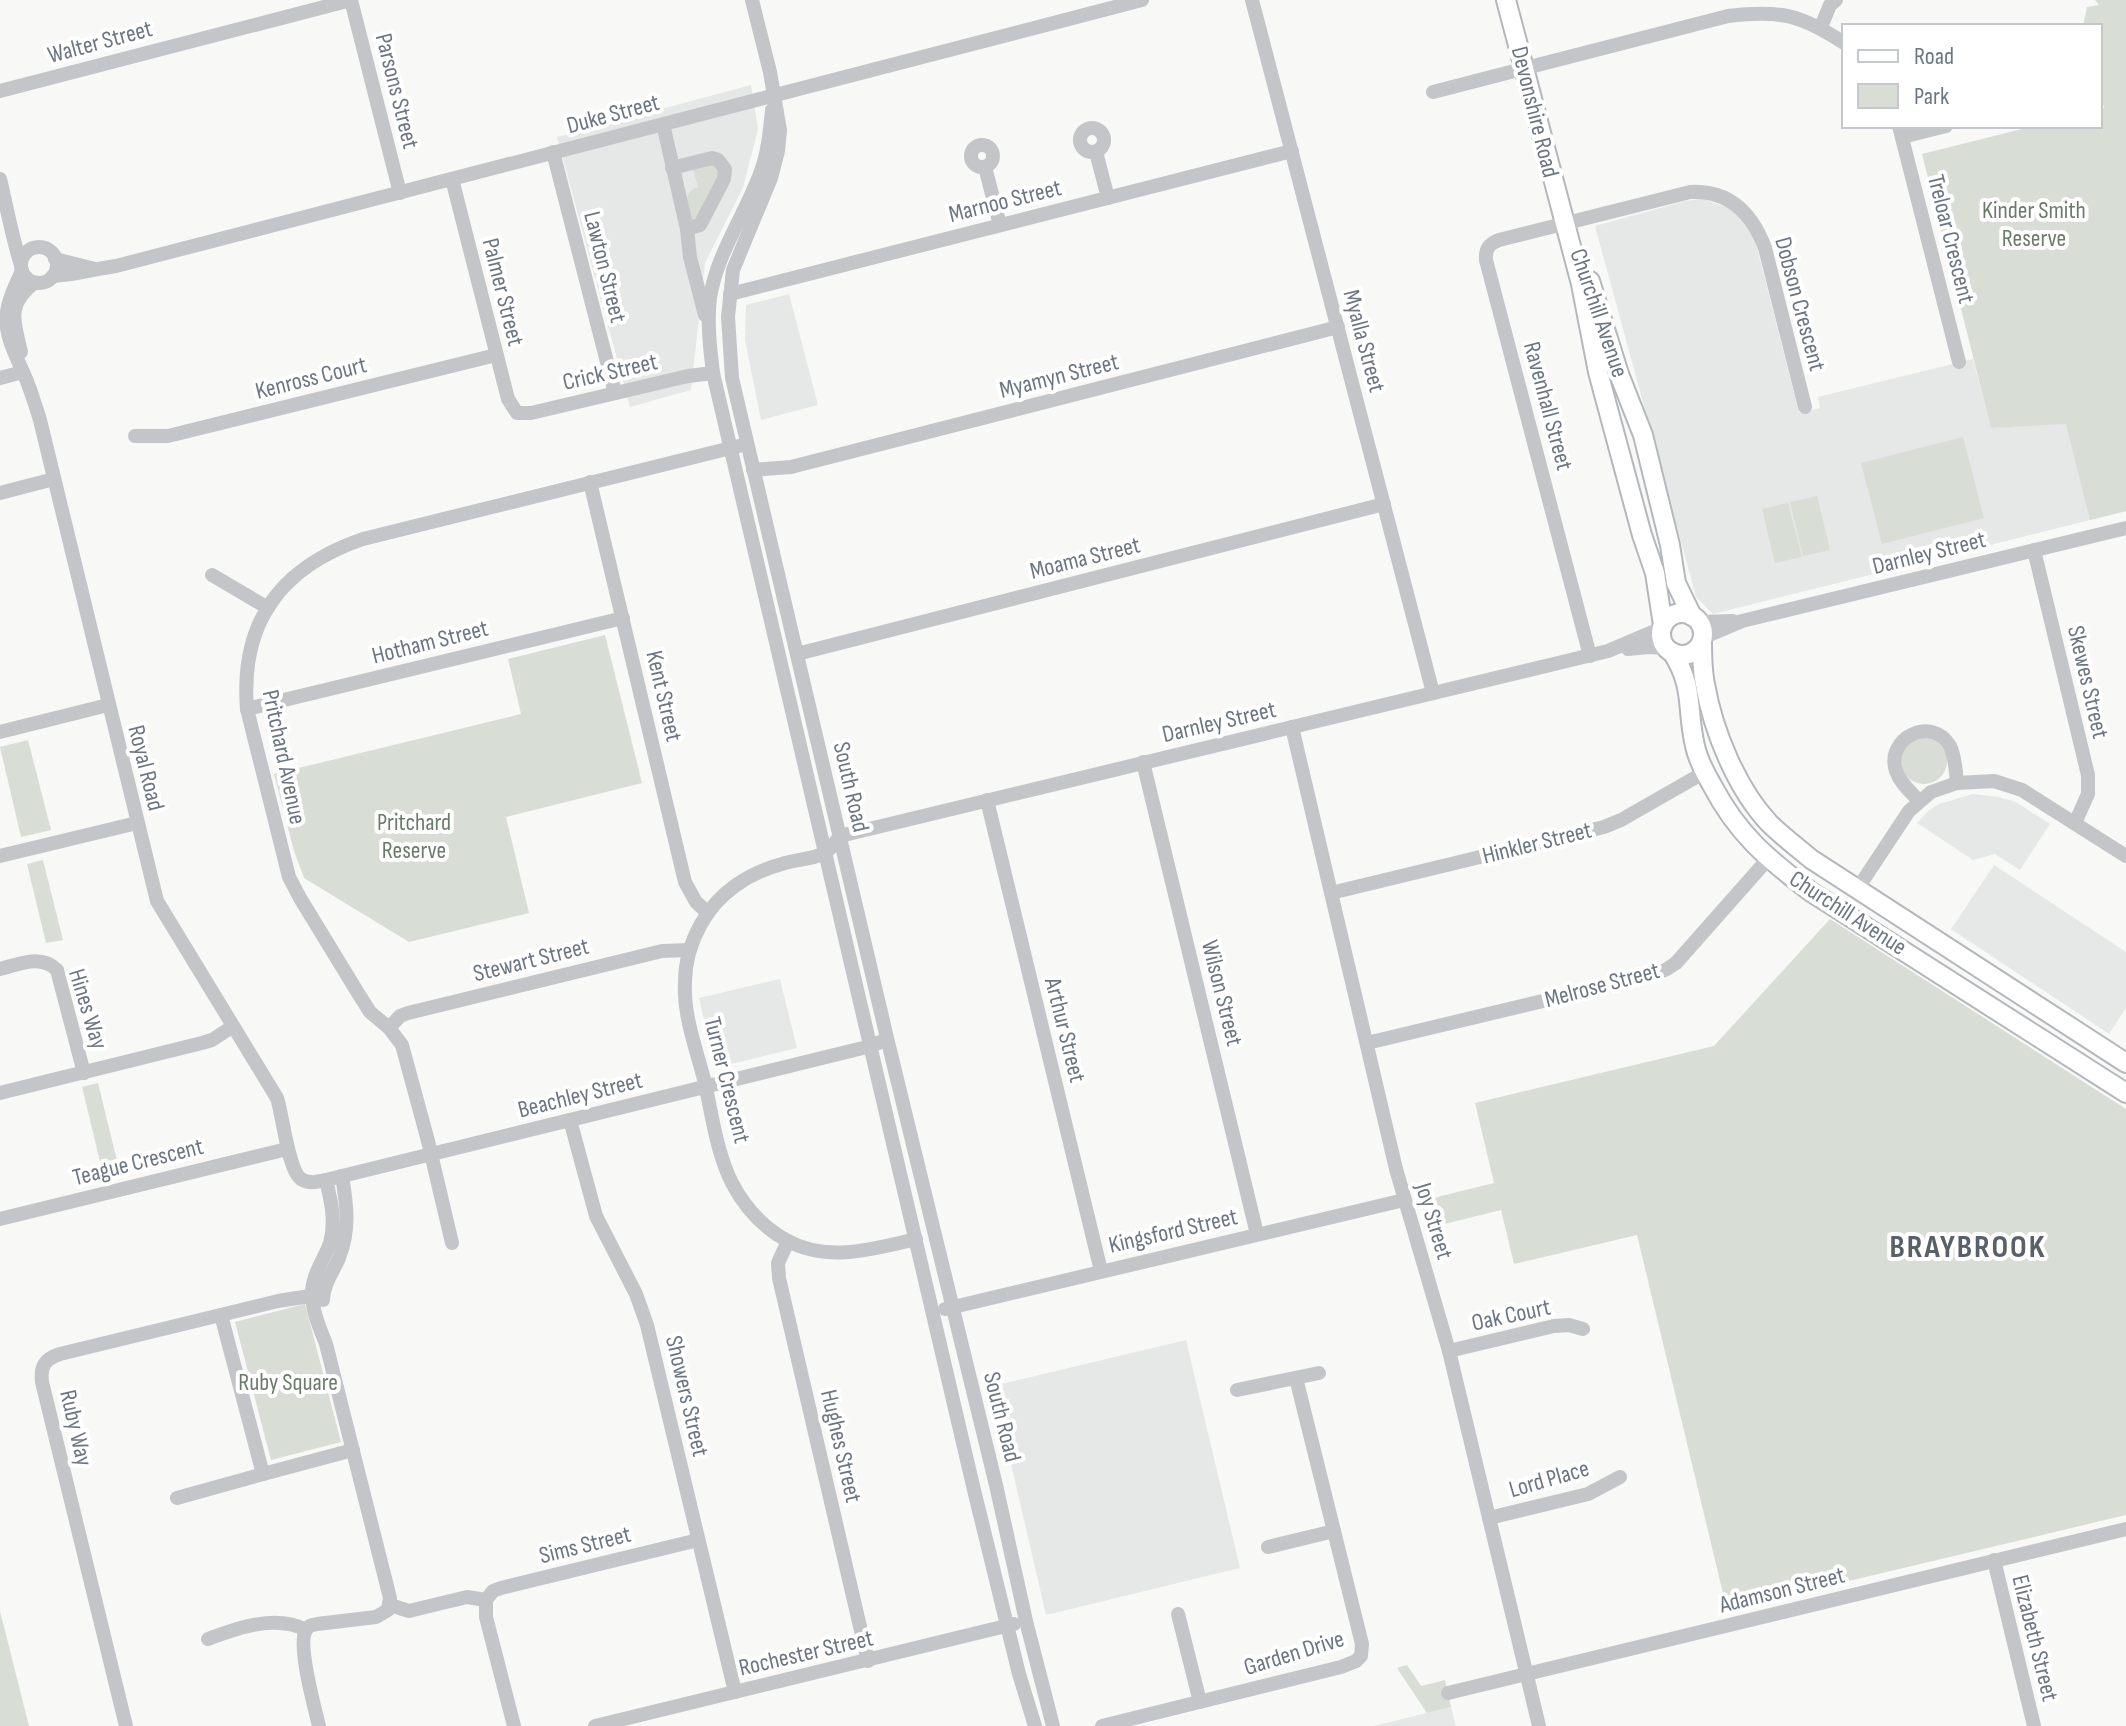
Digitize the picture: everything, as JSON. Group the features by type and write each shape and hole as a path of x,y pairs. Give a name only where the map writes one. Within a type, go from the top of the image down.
{"main road":[{"name":"Devonshire Road","path":"1506,0 1565,223"},
{"name":"Churchill Avenue","path":"1565,223 1581,284 1598,372 1655,573 1663,627"},
{"name":"Churchill Avenue","path":"1565,223 1587,270 1618,372 1643,435 1670,545 1676,583 1699,629 1707,697 1729,760 1756,807 1768,822 1811,859 2126,1063"},
{"path":"1679,613 1699,629 1692,652 1686,654 1670,650 1663,642 1663,627 1667,619 1679,613"},
{"name":"Churchill Avenue","path":"1670,650 1685,676 1694,744 1705,772 1724,808 1752,844 1811,892 2126,1093"},
{"name":"Hinkler Street","path":"1705,772 1729,760"},
{"name":"Melrose Street","path":"1768,859 1786,839"},
{"path":"1846,914 1858,888"},
{"path":"2048,1043 2062,1041 2076,1029"}],"street":[{"name":"Walter Street","path":"0,91 351,0"},
{"name":"Parsons Street","path":"351,0 400,193"},
{"path":"752,0 774,94"},
{"name":"Duke Street","path":"53,276 77,275 116,266 1142,0"},
{"name":"Myalla Street","path":"1252,0 1433,693"},
{"path":"1821,27 1830,5 1836,0"},
{"path":"1433,92 1728,16 1760,12 1792,16 1821,27 1842,42"},
{"name":"South Road","path":"774,94 780,130 778,151 771,178 737,261 730,294 729,355 734,390 1053,1726"},
{"name":"South Road","path":"708,323 716,272 761,172 774,94"},
{"name":"South Road","path":"663,124 687,229 690,257 708,323 713,373 730,448 1008,1626 1035,1726"},
{"path":"1901,131 1928,128"},
{"name":"Treloar Crescent","path":"1901,131 1959,362"},
{"name":"Marnoo Street","path":"730,294 1292,151"},
{"name":"Lawton Street","path":"553,152 615,393"},
{"path":"1096,152 1108,198"},
{"path":"672,168 712,158 725,169 724,179 700,225 687,229"},
{"path":"985,167 1000,225"},
{"path":"0,179 15,231 35,248 47,250 55,259 57,265 53,276 44,282 34,283 26,278 13,239 11,221"},
{"name":"Palmer Street","path":"452,179 508,399 517,413"},
{"name":"Dobson Crescent","path":"1565,223 1690,192 1711,194 1732,202 1744,211 1754,223 1765,248 1805,407"},
{"name":"Ravenhall Street","path":"1565,223 1499,240 1489,246 1486,254 1590,656"},
{"path":"21,268 25,254 35,248"},
{"name":"Duke Street","path":"55,259 95,269"},
{"name":"Royal Road","path":"21,268 2,313 4,331 40,420 151,881 162,911 277,1098 287,1149 299,1178"},
{"name":"Royal Road","path":"23,372 14,313 17,300 34,283"},
{"name":"Myamyn Street","path":"753,470 791,467 1338,327"},
{"name":"Kenross Court","path":"135,436 168,436 496,355"},
{"path":"0,378 23,372"},
{"name":"Crick Street","path":"517,413 531,413 688,376 713,373"},
{"name":"Pritchard Avenue","path":"452,1243 402,1045 389,1028 370,1012 289,877 247,709 245,683 256,634 268,608 291,578 309,563 336,548 747,444"},
{"name":"Myamyn Street","path":"758,489 791,467"},
{"path":"0,493 54,479"},
{"name":"Kent Street","path":"590,482 685,882 696,902 708,913"},
{"name":"Moama Street","path":"797,654 1384,504"},
{"name":"Darnley Street","path":"1699,629 2126,528"},
{"name":"Skewes Street","path":"2034,550 2088,775 2088,794 2075,823"},
{"path":"212,575 268,608"},
{"name":"Hotham Street","path":"247,709 623,618"},
{"name":"Darnley Street","path":"840,836 1590,656 1663,627"},
{"name":"Darnley Street","path":"1608,651 1648,647 1670,650"},
{"path":"0,732 108,705"},
{"name":"Joy Street","path":"1292,727 1404,1200 1449,1351 1539,1726"},
{"path":"1919,801 1901,781 1894,763 1900,743 1913,733 1931,732 1945,741 1953,756 1957,783"},
{"name":"Wilson Street","path":"1143,762 1257,1234"},
{"name":"Hinkler Street","path":"1331,893 1604,827 1705,772"},
{"path":"1858,888 1902,820 1919,801 1931,792 1957,783 1994,781 2022,790 2126,856"},
{"name":"Arthur Street","path":"987,800 1101,1271"},
{"path":"0,856 137,823"},
{"path":"825,853 840,836"},
{"name":"Turner Crescent","path":"825,853 762,870 734,886 708,913 689,950 685,999 705,1087 732,1181 752,1212 769,1229 788,1241 829,1253 874,1249 916,1239"},
{"name":"Melrose Street","path":"1367,1043 1667,969 1676,963 1768,859"},
{"name":"Stewart Street","path":"389,1028 400,1016 408,1013 662,951 689,950"},
{"name":"Hines Way","path":"0,969 40,960 50,963 57,970 84,1073"},
{"path":"0,1093 202,1043 232,1027"},
{"name":"Beachley Street","path":"299,1178 312,1183 326,1180 871,1046 887,1038"},
{"name":"Showers Street","path":"570,1120 596,1216 636,1294 647,1325 735,1692"},
{"name":"Teague Crescent","path":"0,1219 287,1149"},
{"path":"319,1726 303,1640 306,1630 317,1624 376,1617 384,1614 390,1605 389,1590 326,1344 316,1316 314,1280 348,1222 342,1176"},
{"path":"326,1180 337,1244"},
{"name":"Kingsford Street","path":"934,1312 1404,1200"},
{"name":"Hughes Street","path":"788,1241 778,1263 779,1278 868,1661"},
{"name":"Ruby Way","path":"126,1726 42,1382 42,1365 60,1354 317,1294"},
{"path":"221,1315 263,1474"},
{"name":"Oak Court","path":"1449,1351 1554,1326 1569,1325 1583,1329"},
{"path":"1237,1390 1319,1373"},
{"name":"Garden Drive","path":"1102,1726 1341,1667 1361,1656 1362,1644 1296,1378"},
{"path":"177,1498 353,1450"},
{"name":"Lord Place","path":"1489,1518 1588,1494 1620,1477"},
{"name":"Adamson Street","path":"1448,1693 2126,1529"},
{"path":"1268,1547 1334,1531"},
{"name":"Sims Street","path":"486,1600 493,1591 501,1588 698,1540"},
{"name":"Elizabeth Street","path":"1994,1560 2034,1726"},
{"path":"390,1605 409,1611 467,1597 486,1600 486,1617 514,1726"},
{"path":"1178,1614 1200,1702"},
{"name":"Rochester Street","path":"595,1726 1026,1621"},
{"path":"208,1639 236,1629 274,1623 292,1624 306,1630"}],"shaded area":[{"path":"751,85 758,129 743,188 705,263 691,390 630,407 557,137"},
{"path":"1703,199 1731,209 1754,236 1799,413 1820,408 1818,397 1973,359 1991,428 2126,419 2126,511 1713,614 1696,597 1595,226 1685,201"},
{"path":"789,294 818,405 761,420 745,340 746,305"},
{"path":"1973,794 2016,802 2050,824 2020,870 1995,854 1973,860 1917,823 1939,804"},
{"path":"1994,865 2126,952 2126,1008 2109,1034 1951,929"},
{"path":"780,979 797,1048 715,1068 699,998"},
{"path":"1186,1340 1240,1568 1046,1615 993,1386"},
{"path":"1451,1707 1456,1726 1374,1726"}],"green space":[{"name":"Kinder Smith Reserve","path":"2095,0 2126,0 2126,511 2090,520 2066,424 1991,428 1922,154 2026,128 2102,128 2102,24 2083,24 2087,7 2099,5"},
{"path":"710,162 721,170 698,220 691,222 687,198 690,191 698,187 692,166"},
{"path":"1963,437 1984,518 1882,544 1861,463"},
{"path":"1817,496 1830,550 1803,556 1790,502"},
{"path":"1788,503 1802,557 1775,563 1762,509"},
{"name":"Pritchard Reserve","path":"605,635 642,783 506,817 529,913 409,942 304,878 274,774 521,714 508,659"},
{"path":"1924,738 1941,744 1947,761 1941,778 1924,784 1907,778 1901,761 1907,744"},
{"path":"28,740 51,830 21,837 0,747"},
{"path":"43,860 63,940 46,943 27,864"},
{"path":"1830,919 2126,1109 2126,1515 1727,1610 1637,1235 1514,1264 1501,1210 1428,1228 1421,1201 1494,1183 1475,1103 1714,1046"},
{"path":"98,1083 120,1173 104,1178 82,1087"},
{"name":"Ruby Square","path":"305,1304 341,1442 271,1460 235,1322"},
{"path":"0,1611 29,1726 0,1726"},
{"path":"1407,1665 1421,1686 1445,1680 1451,1707 1427,1713 1397,1668"}],"district":[{"name":"BRAYBROOK","path":"1968,1247"}]}
